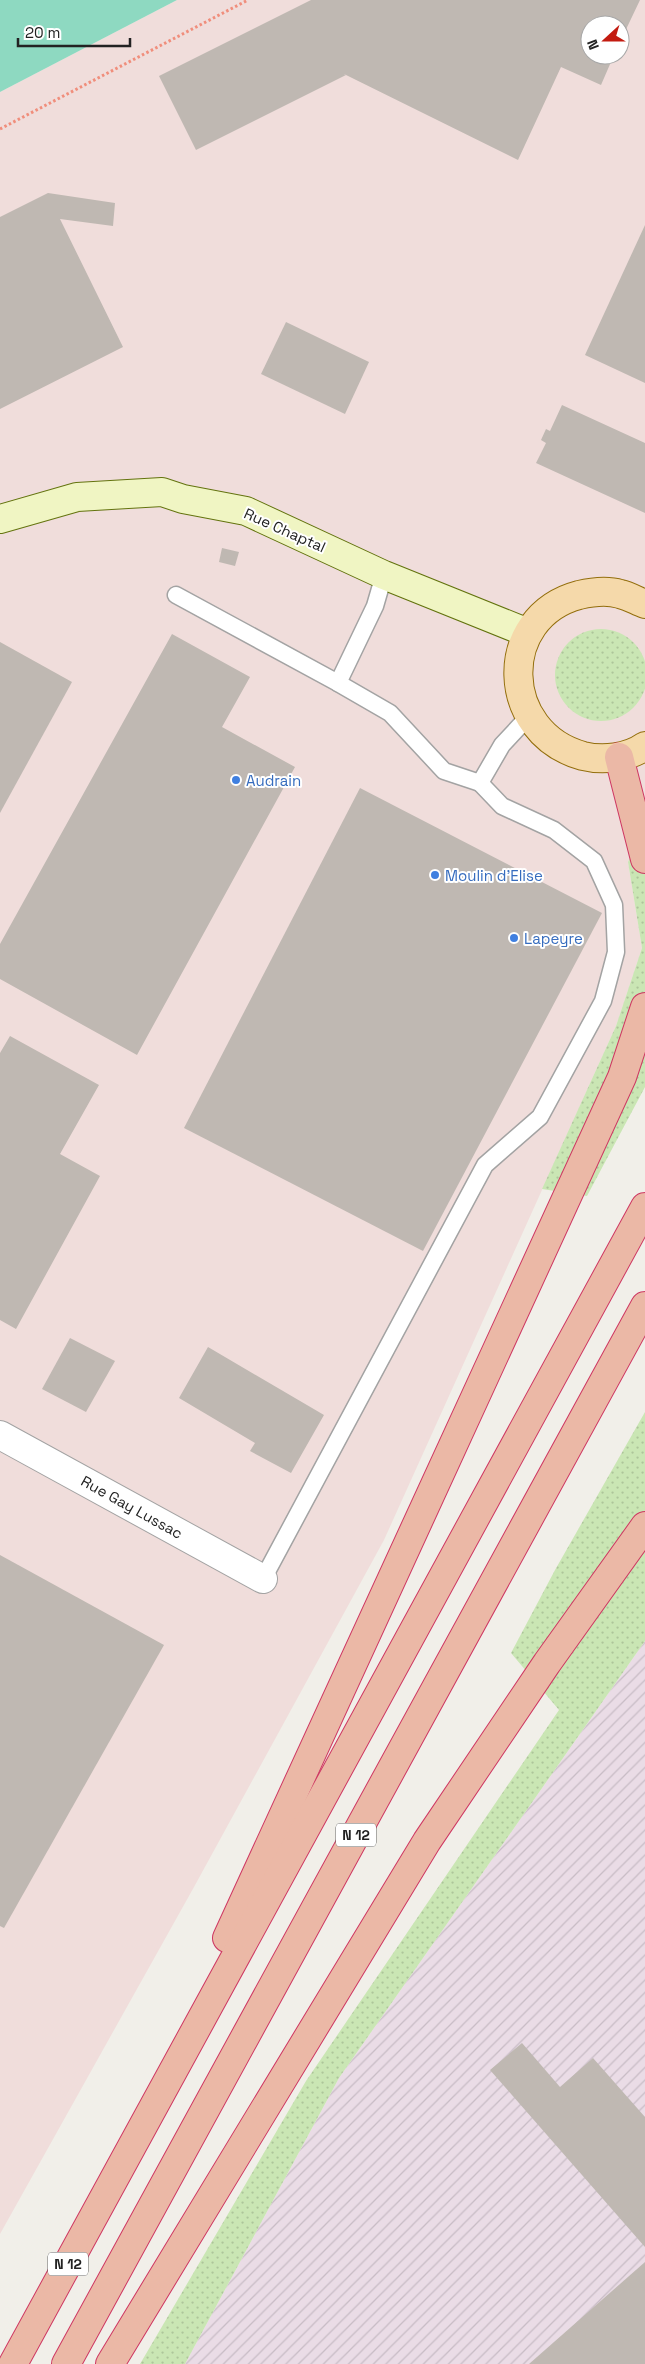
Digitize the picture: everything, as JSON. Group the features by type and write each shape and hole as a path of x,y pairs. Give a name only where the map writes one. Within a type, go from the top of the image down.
{"highway":[{"path":"619,757 645,859"},
{"path":"123,2163 622,1077 645,1007"},
{"name":"N 12","path":"13,2364 645,1207"},
{"name":"N 12","path":"66,2364 645,1306"},
{"path":"110,2364 428,1841 547,1663 645,1526"}],"main road":[{"name":"Rue Chaptal","path":"0,519 78,497 162,492 182,499 246,511 384,575 528,633"},
{"path":"645,604 620,594 594,591 568,598 545,613 528,633 520,654 518,675 521,697 528,717 546,737 567,751 592,758 619,757 645,746"}],"street":[{"name":"Rue Gay Lussac","path":"0,1436 264,1579"}],"lane":[{"path":"338,682 375,606 384,575"},
{"path":"176,595 338,682 390,713 444,771 480,783 502,806 554,830 594,861 614,904 616,952 603,1001 540,1117 485,1165 264,1579"},
{"path":"480,783 502,745 528,717"}],"path":[{"path":"0,129 248,0"}],"shaded area":[{"path":"177,0 645,0 645,827 628,862 642,948 616,1026 384,1540 194,1887 0,2234 0,92"},
{"path":"645,1641 645,2364 185,2364 339,2078"}],"green space":[{"path":"0,0 177,0 0,92"},
{"path":"601,629 619,633 633,643 643,657 647,675 643,693 633,707 619,717 601,721 583,717 569,707 559,693 555,675 559,657 569,643 583,633"},
{"path":"645,827 645,1087 587,1196 542,1189 616,1026 642,948 628,862"},
{"path":"645,1412 645,1641 339,2078 185,2364 140,2364 306,2081 559,1710 511,1653 555,1570"}],"building":[{"path":"311,0 640,0 630,21 630,15 580,15 580,65 610,65 601,85 561,67 518,160 344,74 346,75 196,150 159,76"},
{"path":"48,193 115,203 113,226 60,219 123,347 0,409 0,217"},
{"path":"645,225 645,383 585,355"},
{"path":"286,322 369,362 345,414 261,374"},
{"path":"562,405 645,443 645,513 536,463 546,443 541,440 546,429 550,431"},
{"path":"222,548 239,552 235,566 219,562"},
{"path":"172,634 250,677 222,727 295,767 137,1055 0,979 0,944"},
{"path":"0,642 72,682 0,813"},
{"path":"360,788 602,913 423,1251 184,1128"},
{"path":"10,1036 99,1085 60,1154 100,1176 16,1329 0,1320 0,1053"},
{"path":"70,1338 115,1361 86,1412 42,1389"},
{"path":"208,1347 324,1415 291,1473 250,1451 255,1443 179,1398"},
{"path":"0,1555 164,1645 4,1928 0,1926"},
{"path":"522,2043 560,2087 593,2058 645,2117 645,2247 490,2070"},
{"path":"645,2262 645,2364 529,2364"}],"place":[{"name":"Audrain","path":"236,780"},
{"name":"Moulin d'Elise","path":"435,875"},
{"name":"Lapeyre","path":"514,938"}]}
